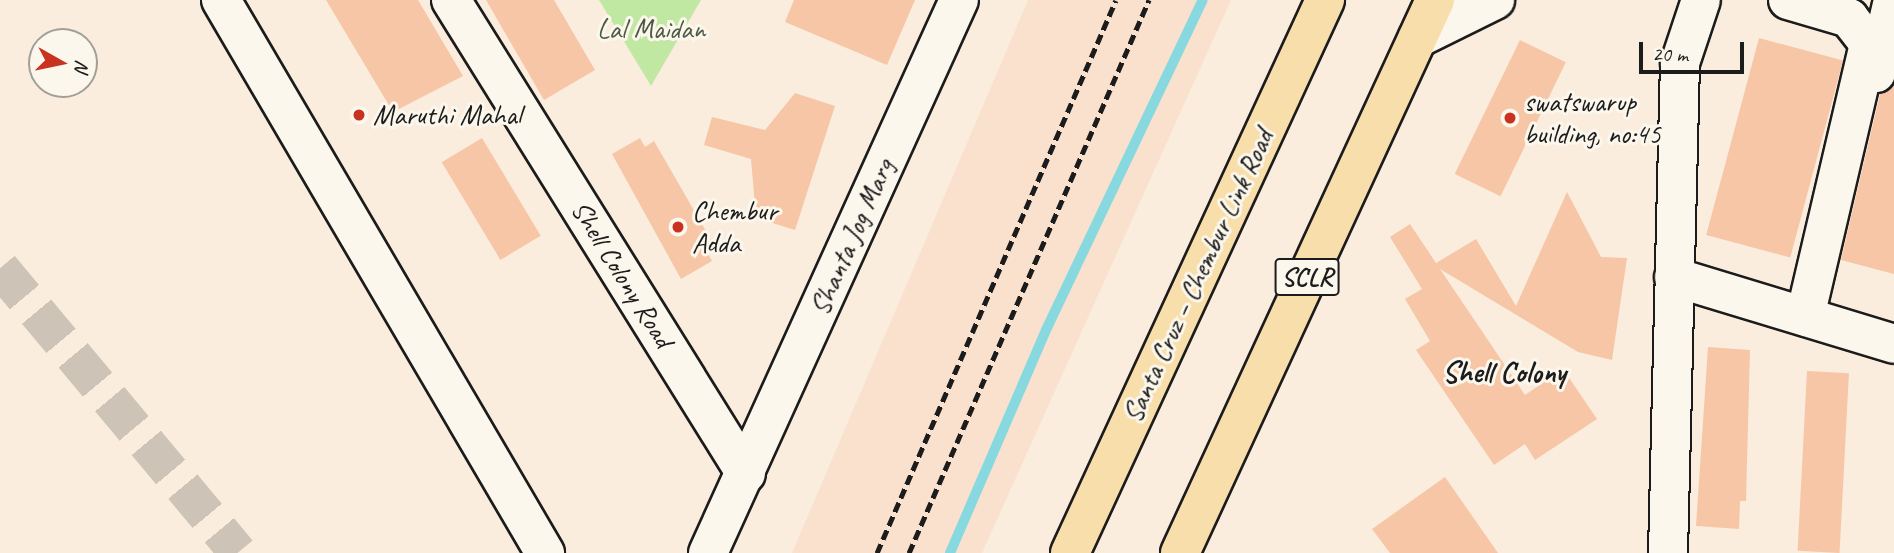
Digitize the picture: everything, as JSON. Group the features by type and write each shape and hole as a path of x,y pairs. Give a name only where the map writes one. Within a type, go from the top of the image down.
{"highway":[{"name":"Santa Cruz – Chembur Link Road","path":"1070,553 1325,0"},
{"name":"SCLR","path":"1180,553 1435,0"}],"street":[{"path":"221,0 545,553"},
{"name":"Shell Colony Road","path":"451,0 746,474"},
{"name":"Shanta Jog Marg","path":"746,474 959,0"},
{"path":"1418,38 1496,0"},
{"path":"1668,553 1680,64 1701,0"},
{"path":"1788,0 1849,18 1869,44 1811,319"},
{"path":"1811,319 1893,0"},
{"path":"1674,277 1894,344"},
{"path":"708,553 746,474"}],"shaded area":[{"path":"1028,0 1231,0 982,553 792,553"}],"green space":[{"name":"Lal Maidan","path":"599,0 701,0 651,86"}],"building":[{"path":"326,0 418,0 463,76 393,112"},
{"path":"486,0 554,0 595,70 544,100"},
{"path":"794,0 915,0 887,65 785,22"},
{"path":"1759,38 1843,61 1790,258 1706,235"},
{"name":"swatswarup building, no:45","path":"1520,40 1566,62 1501,196 1455,174"},
{"path":"1894,84 1894,274 1841,260 1880,94"},
{"path":"795,93 835,106 795,230 756,218 751,159 704,145 712,117 765,130"},
{"path":"482,138 541,236 500,260 442,162"},
{"name":"Chembur Adda","path":"640,138 645,147 654,141 714,245 706,250 712,261 681,279 612,154"},
{"path":"1567,192 1601,257 1627,258 1612,360 1578,352 1440,269 1525,395 1563,369 1597,419 1535,460 1525,444 1494,465 1416,350 1430,341 1405,299 1422,289 1390,237 1410,224 1436,263 1476,239 1516,306"},
{"path":"1708,347 1750,350 1746,501 1740,501 1739,529 1696,526"},
{"path":"1807,371 1849,373 1840,553 1798,551"},
{"path":"1445,477 1498,553 1390,553 1372,529"}],"waterway":[{"path":"950,553 1046,330 1203,0"}],"tunnel":[{"path":"0,268 238,553"}],"railway":[{"path":"877,553 1116,0"},
{"path":"909,553 1149,0"}],"place":[{"name":"Maruthi Mahal","path":"359,115"},
{"name":"swatswarup building, no:45","path":"1510,118"},
{"name":"Chembur Adda","path":"678,227"}],"district":[{"name":"Shell Colony","path":"1504,372"}]}
